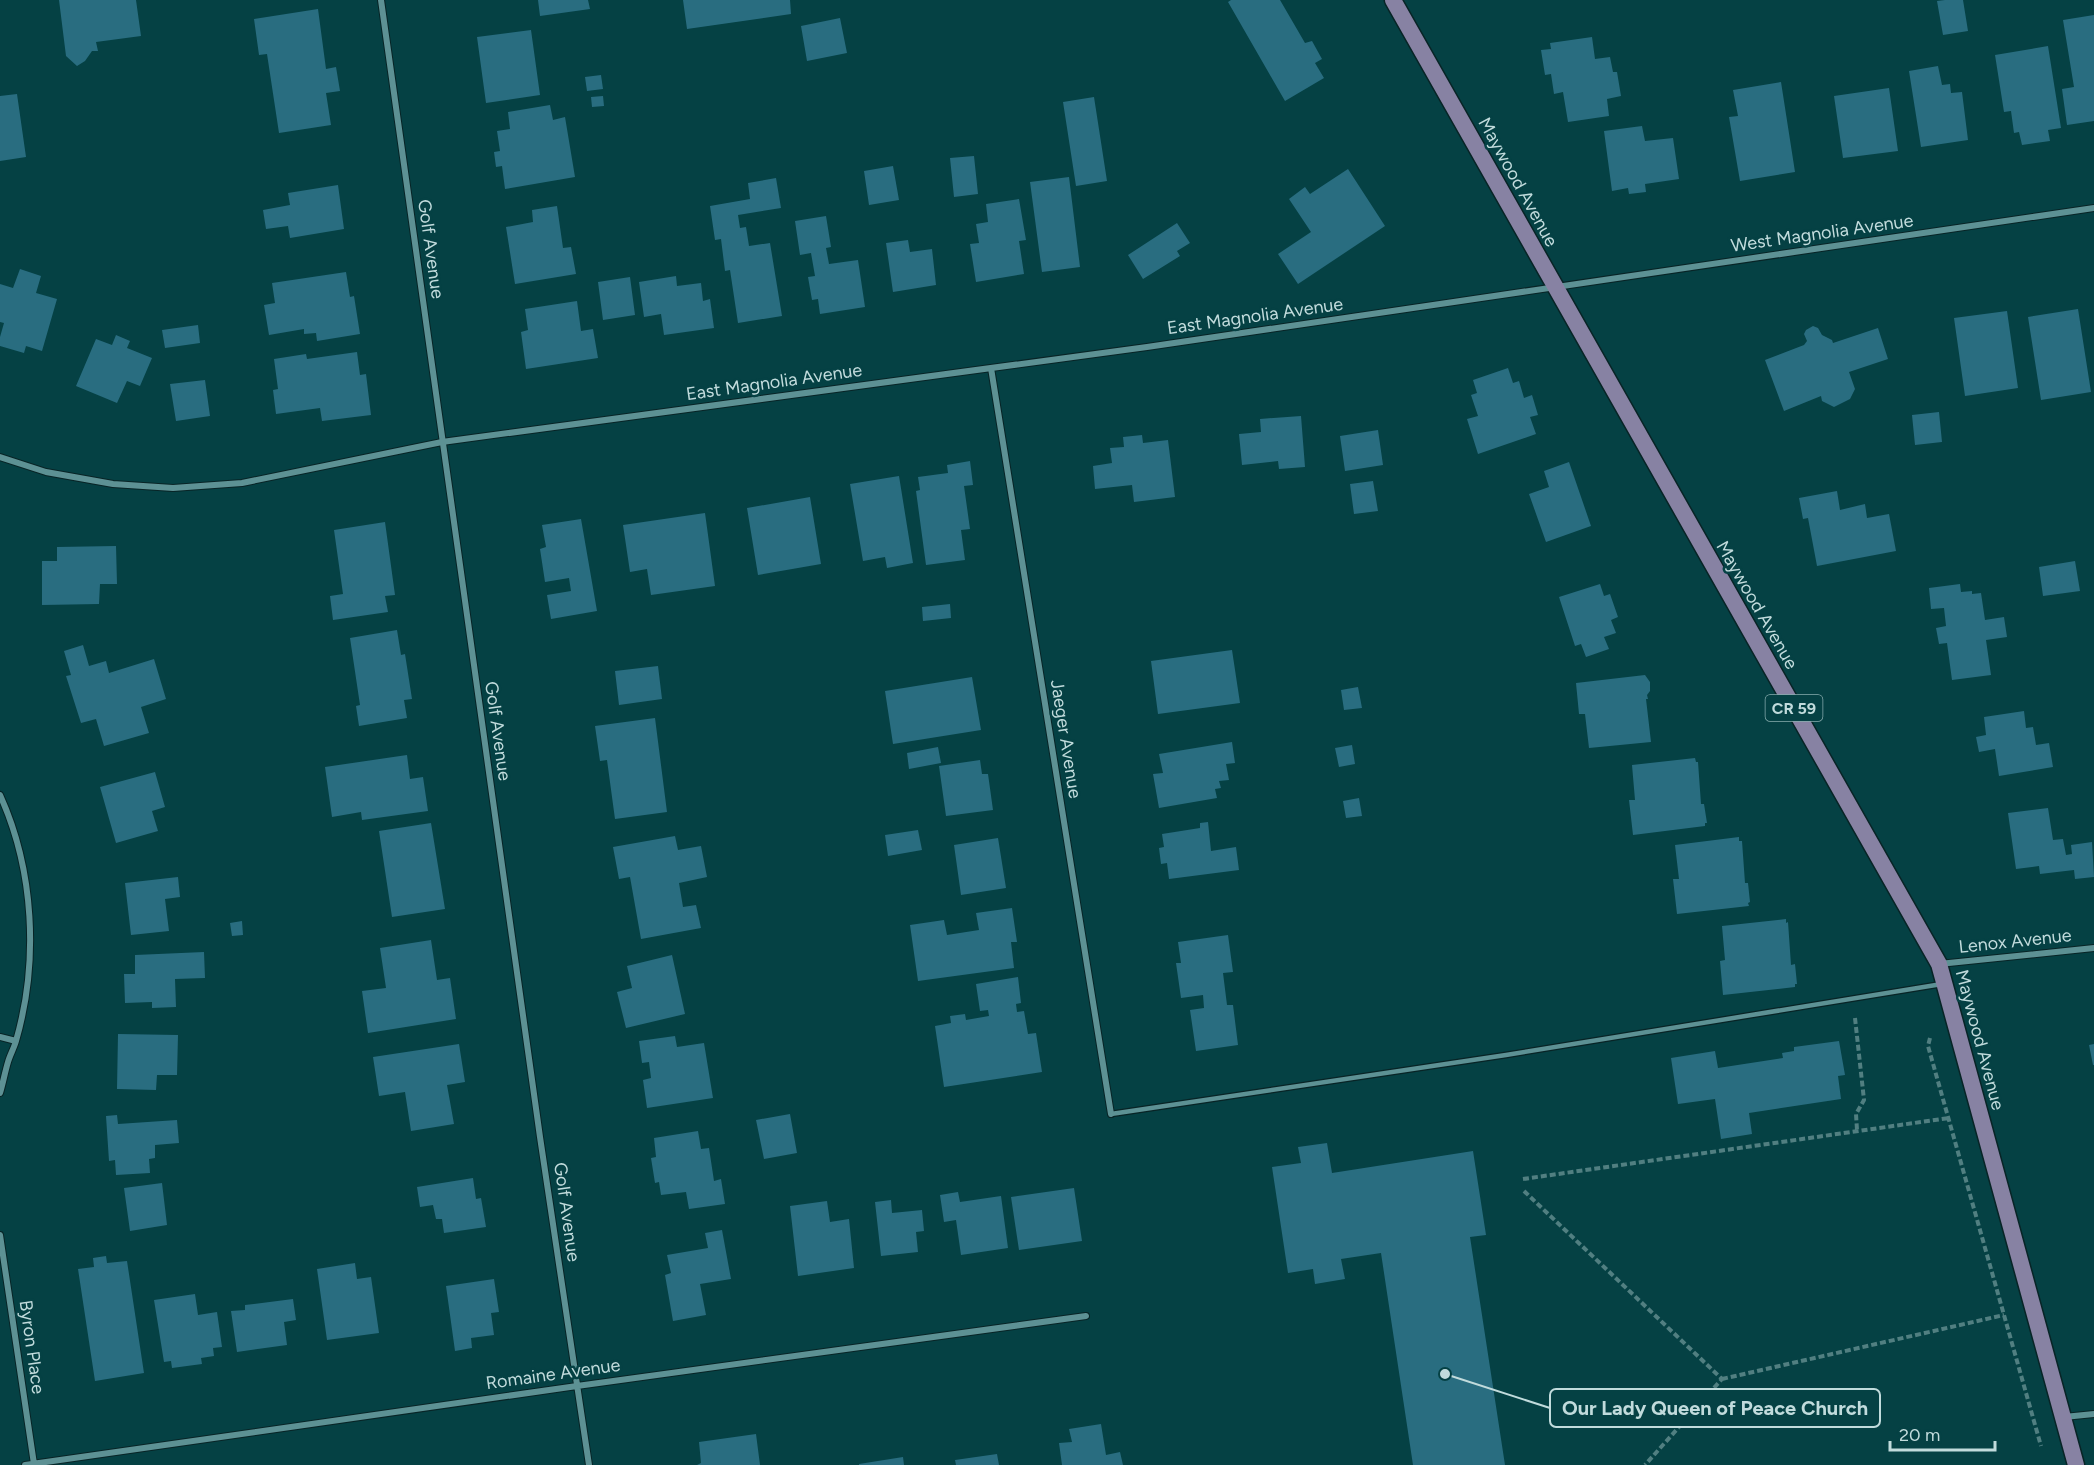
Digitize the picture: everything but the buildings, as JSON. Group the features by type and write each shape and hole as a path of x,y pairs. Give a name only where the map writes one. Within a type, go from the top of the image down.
{"main road":[{"name":"Maywood Avenue","path":"1393,0 1939,964 2076,1465"}],"street":[{"name":"Golf Avenue","path":"381,0 589,1465"},
{"name":"West Magnolia Avenue","path":"1555,288 2094,208"},
{"name":"East Magnolia Avenue","path":"0,457 46,472 113,484 173,488 242,483 442,442 990,368 1555,288"},
{"name":"Jaeger Avenue","path":"990,368 1111,1114"},
{"path":"0,795 8,812 23,869 30,927 28,980 16,1041 0,1093"},
{"name":"Lenox Avenue","path":"1939,964 2094,948"},
{"path":"0,1037 16,1041"},
{"name":"Byron Place","path":"0,1235 34,1464"},
{"name":"Romaine Avenue","path":"25,1465 1086,1316"},
{"path":"2063,1417 2094,1414"}],"lane":[{"path":"1111,1114 1506,1055 1944,984"}],"path":[{"path":"1853,999 1864,1100 1856,1114 1857,1130"},
{"path":"1932,1028 1928,1046 2043,1454"},
{"path":"1523,1179 1948,1118"},
{"path":"1524,1191 1722,1379"},
{"path":"1645,1465 1722,1379 2004,1316"}],"place":[{"name":"Our Lady Queen of Peace Church","path":"1445,1374"}]}
